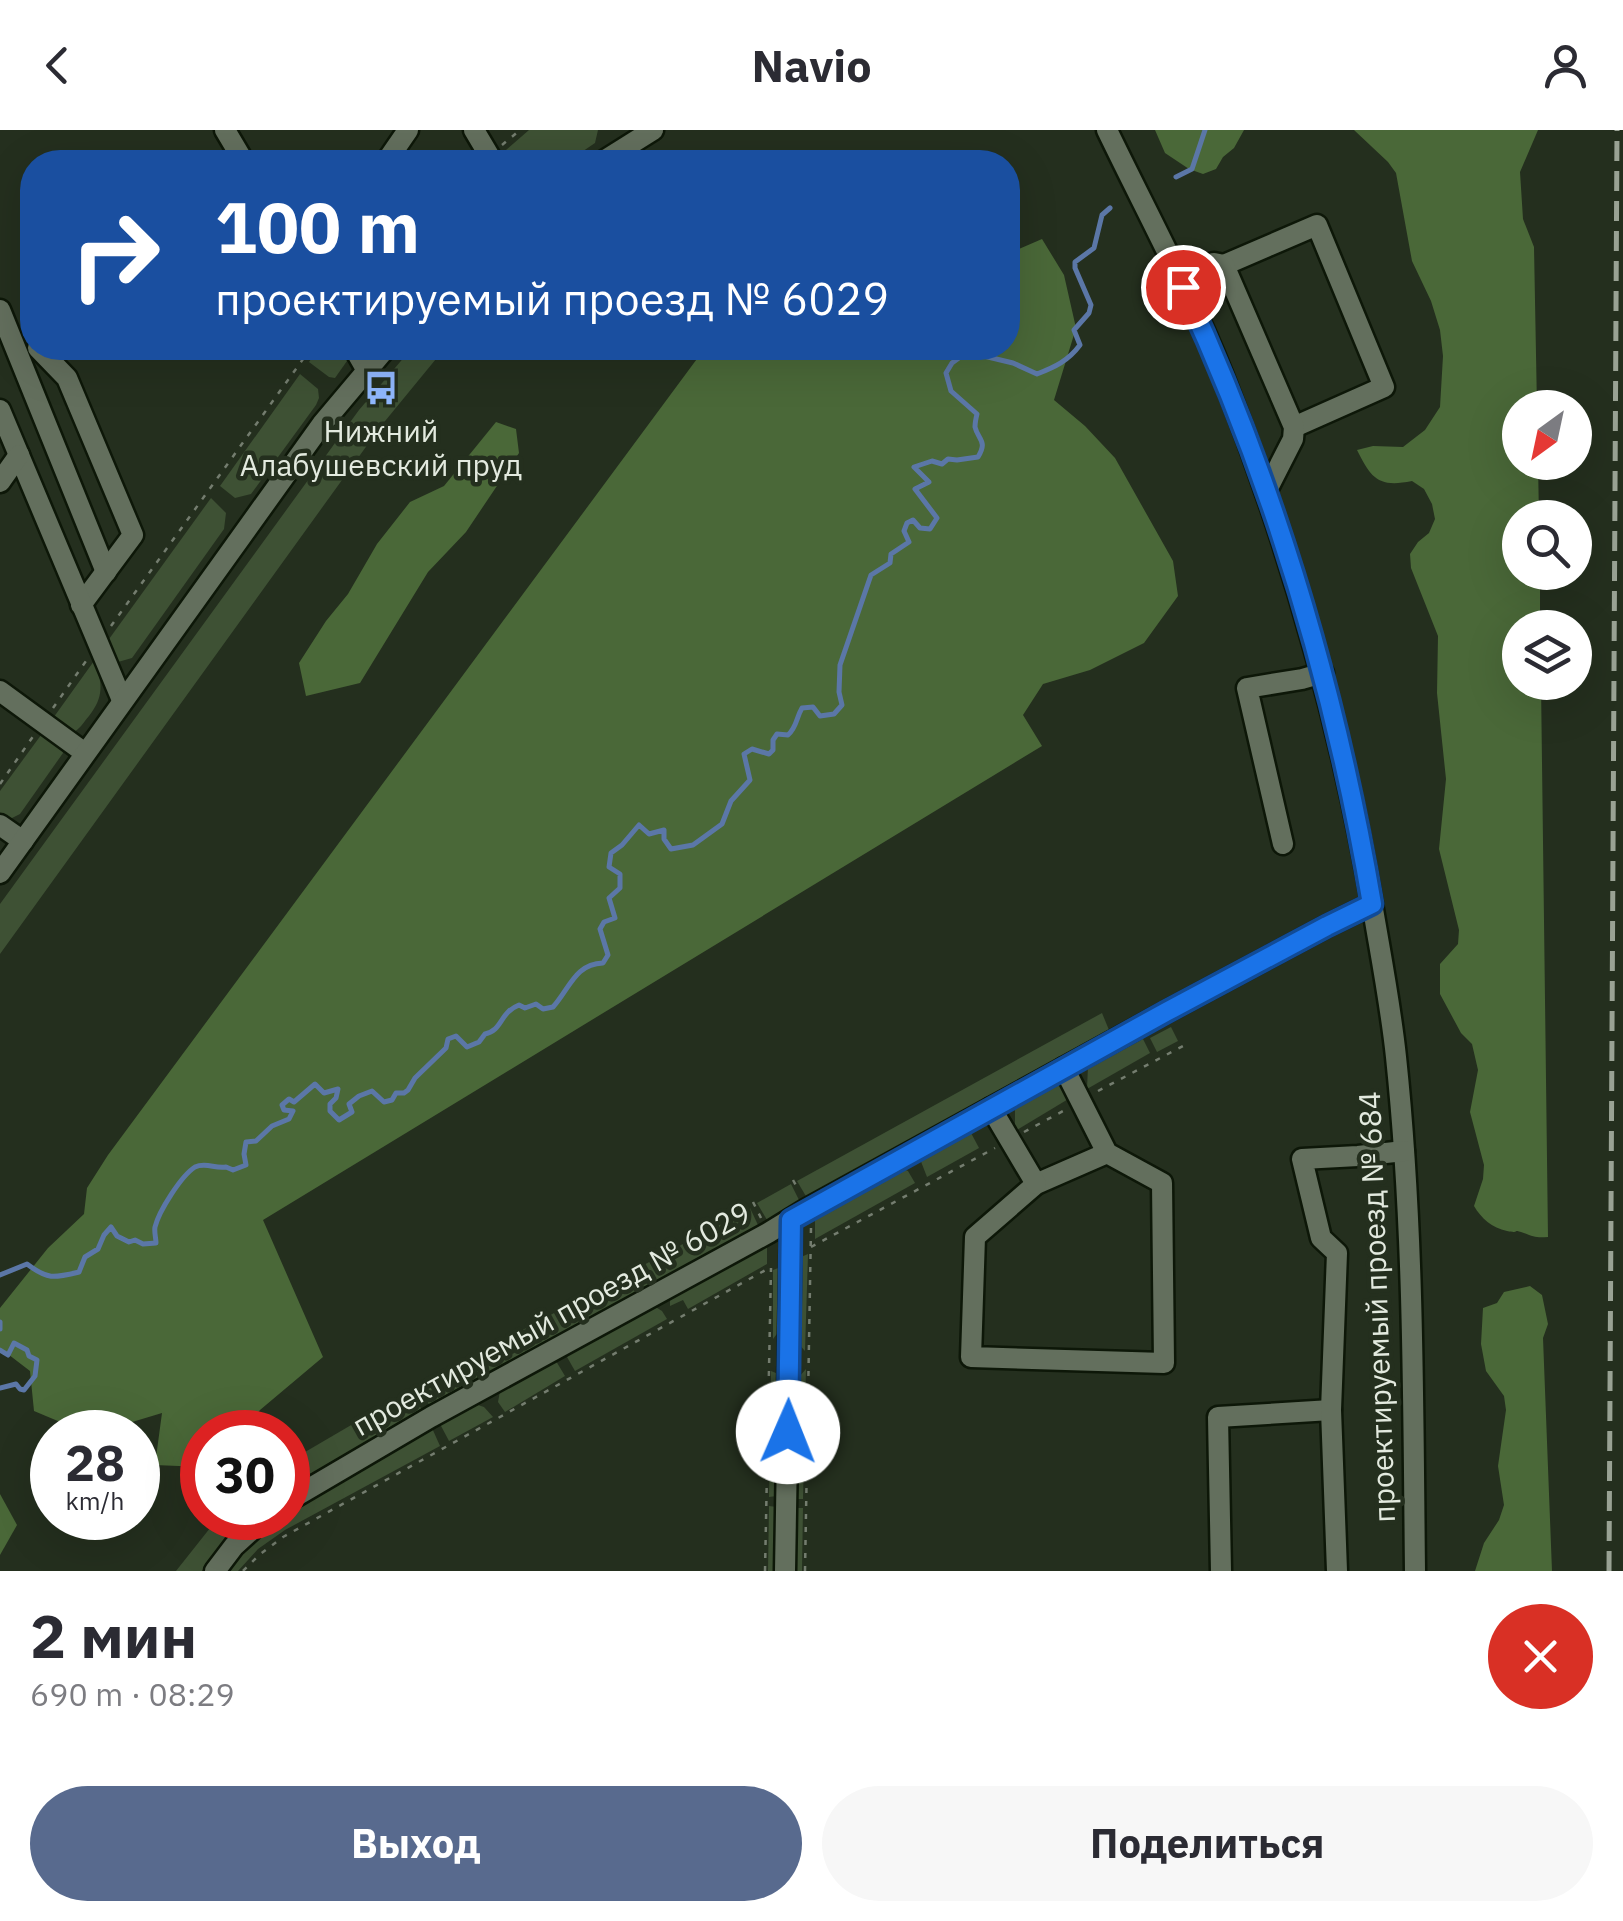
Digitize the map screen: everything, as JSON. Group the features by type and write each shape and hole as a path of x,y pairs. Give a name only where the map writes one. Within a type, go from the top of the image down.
{"street":[{"path":"608,130 621,150 653,130"},
{"name":"проектируемый проезд № 684","path":"1107,130 1223,375 1266,492 1323,673 1359,827 1396,1052 1404,1151 1413,1319 1415,1571"},
{"path":"1176,273 1214,263 1224,265 1317,226 1384,387 1294,426"},
{"path":"1224,265 1294,426 1293,439 1266,492"},
{"path":"0,309 20,330"},
{"path":"0,309 20,359"},
{"path":"21,360 106,572"},
{"path":"50,360 67,378 132,535 81,605"},
{"path":"361,360 366,369"},
{"path":"0,872 322,424 375,360"},
{"path":"0,410 122,700"},
{"path":"0,482 19,456"},
{"path":"1283,844 1246,688 1323,673"},
{"path":"0,690 85,753"},
{"path":"0,824 23,841"},
{"name":"проектируемый проезд № 6029","path":"310,1488 431,1417 801,1219 991,1108 1372,904"},
{"path":"1064,1068 1107,1152 1162,1183 1164,1363 971,1357 975,1237 1036,1184 1107,1152"},
{"path":"991,1108 1036,1184"},
{"path":"1336,1571 1331,1410 1337,1253 1321,1238 1302,1158 1404,1151"},
{"path":"785,1571 801,1219"},
{"path":"1220,1571 1218,1417 1331,1410"},
{"path":"215,1571 241,1540"}],"path":[{"path":"0,784 303,360"},
{"path":"793,1180 804,1202"},
{"path":"753,1202 764,1224"},
{"path":"801,1219 805,1571"},
{"path":"764,1571 772,1255"},
{"path":"243,1571 284,1537 771,1267"}],"green space":[{"path":"529,130 598,130 595,143 585,150 506,150"},
{"path":"1155,130 1244,130 1216,169 1203,174 1165,153"},
{"path":"1354,130 1538,130 1520,172 1523,219 1534,247 1537,390 1502,390 1502,480 1538,480 1539,500 1502,500 1502,590 1540,590 1540,610 1502,610 1502,700 1541,700 1548,1237 1496,1228 1474,1206 1484,1165 1470,1112 1478,1070 1472,1044 1461,1033 1440,994 1440,964 1458,944 1459,930 1439,849 1446,779 1437,693 1438,636 1411,568 1410,554 1429,533 1435,519 1424,489 1412,481 1391,483 1377,479 1357,450 1403,447 1425,430 1440,407 1440,330 1412,261 1396,173"},
{"path":"1042,239 1064,275 1076,328 1054,400 1115,458 1173,561 1178,596 1144,643 1090,670 1043,684 1023,715 1042,746 263,1220 323,1357 260,1410 180,1410 180,1466 160,1465 160,1410 34,1410 30,1371 0,1348 0,1308 48,1248 84,1214 87,1188 108,1155 696,360 1020,360 1020,249"},
{"path":"310,360 347,361 335,378"},
{"path":"402,360 435,360 381,426 0,954 0,904 359,410"},
{"path":"300,374 318,389 316,405 251,494 235,498 220,486"},
{"path":"496,422 516,429 519,453 466,532 428,572 360,683 306,696 299,663 348,594 377,544 410,502 444,486"},
{"path":"211,498 226,513 224,529 132,658 118,662 112,659 104,646"},
{"path":"94,661 100,696 89,716 72,733 51,721"},
{"path":"44,731 62,747 63,753 20,814 10,819 0,817 0,791"},
{"path":"1102,1013 1109,1030 807,1198 797,1181"},
{"path":"1171,1027 1178,1041 1157,1052 1150,1038"},
{"path":"1142,1037 1150,1053 1087,1089 1088,1066"},
{"path":"1057,1084 1075,1095 1015,1131 1015,1108"},
{"path":"970,1131 979,1148 927,1177 920,1159"},
{"path":"903,1169 915,1183 815,1239 815,1218"},
{"path":"791,1184 800,1202 767,1220 757,1203"},
{"path":"750,1208 758,1225 430,1406 418,1386"},
{"path":"767,1245 767,1264 688,1309 683,1300 670,1306 670,1297"},
{"path":"808,1254 805,1351 798,1343 801,1257"},
{"path":"781,1267 780,1330 773,1339 773,1270"},
{"path":"1530,1286 1542,1295 1548,1324 1543,1338 1552,1571 1475,1571 1484,1543 1504,1505 1498,1466 1506,1410 1504,1396 1486,1371 1481,1344 1483,1308 1497,1303 1504,1292"},
{"path":"654,1306 667,1319 575,1371 568,1353"},
{"path":"556,1361 565,1376 505,1412 498,1402 500,1391"},
{"path":"806,1369 803,1499 796,1499 799,1377"},
{"path":"771,1371 779,1380 777,1496 769,1497"},
{"path":"411,1390 422,1410 310,1474 310,1449"},
{"path":"478,1405 493,1417 449,1441 440,1424"},
{"path":"432,1428 440,1446 310,1516 310,1498"},
{"path":"0,1494 17,1525 0,1555"},
{"path":"769,1506 777,1507 776,1571 768,1571"},
{"path":"796,1508 803,1508 802,1571 795,1571"},
{"path":"201,1540 225,1540 202,1571 176,1571"},
{"path":"255,1540 271,1540 238,1571 227,1571"}],"waterway":[{"path":"1176,177 1192,169 1205,130"},
{"path":"1000,360 1037,374 1055,366 1080,345 1074,330 1091,305 1075,262 1094,248 1102,215 1110,208"},
{"path":"0,1275 27,1264 51,1276 79,1272 85,1257 98,1249 111,1227 117,1236 129,1242 156,1243 157,1220 183,1178 199,1166 233,1170 246,1165 246,1142 256,1141 272,1126 289,1119 293,1111 284,1110 282,1105 289,1099 294,1102 315,1084 324,1093 338,1089 330,1111 339,1120 352,1112 349,1104 372,1091 384,1102 392,1100 396,1093 408,1090 446,1048 448,1039 456,1036 467,1047 479,1042 519,1005 553,1007 579,972 603,963 608,955 600,929 604,922 615,918 609,898 620,888 620,874 609,867 611,853 639,825 649,834 664,830 664,839 671,849 693,845 722,824 731,801 750,780 744,754 752,749 769,754 777,734 791,732 802,708 813,707 820,716 834,714 842,705 840,665 871,575 890,563 891,554 909,542 904,531 907,523 913,520 920,528 930,529 937,518 915,489 929,482 914,467 932,461 942,464 948,459 978,457 981,452 975,427 977,414 951,391 946,373 956,360"},
{"path":"0,1322 0,1329"},
{"path":"0,1350 8,1355 14,1343 37,1360 35,1376 24,1390 16,1384 0,1388"}],"railway":[{"path":"1609,1571 1617,130"}],"place":[{"name":"Нижний Алабушевский пруд","path":"381,388"}],"route":[{"path":"788,1432 791,1220 1166,1012 1372,904 1359,827 1314,643 1250,448 1223,375 1183,287"}]}
